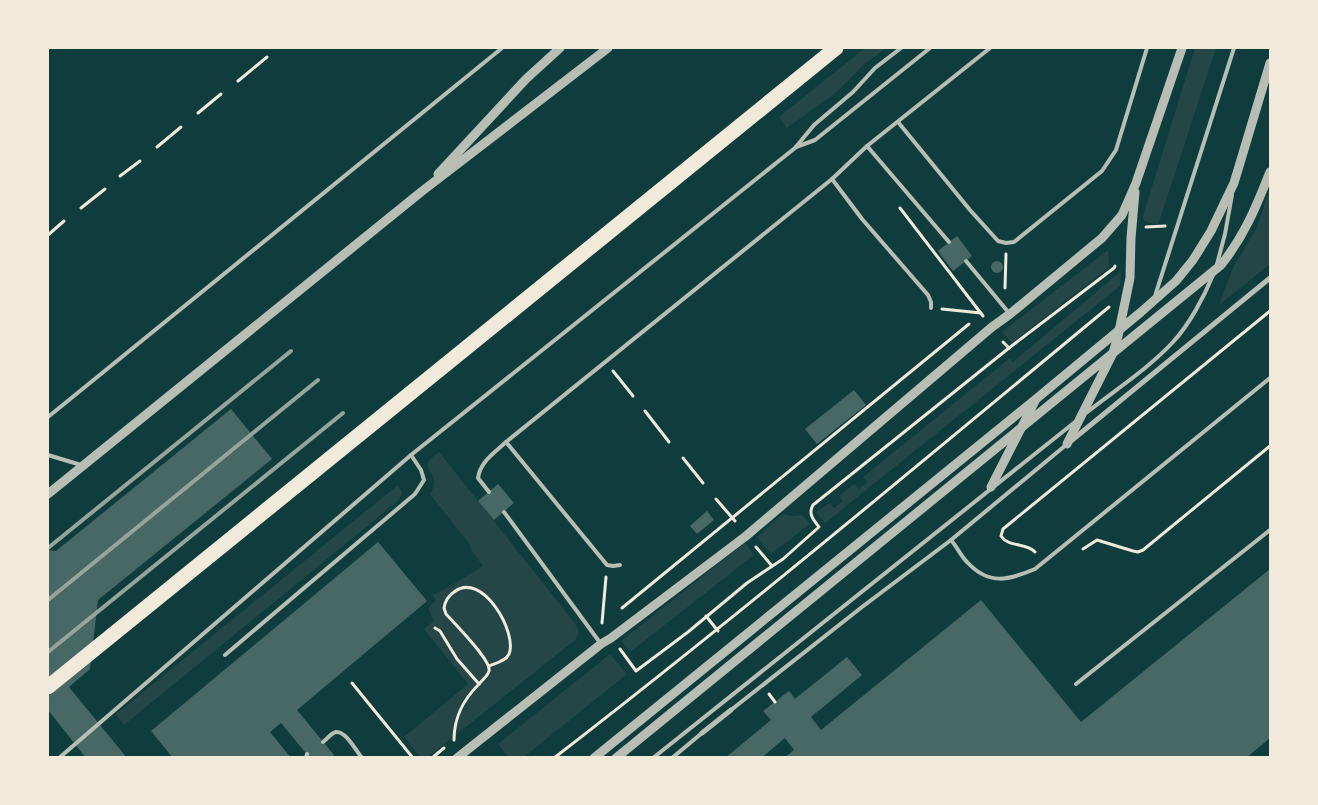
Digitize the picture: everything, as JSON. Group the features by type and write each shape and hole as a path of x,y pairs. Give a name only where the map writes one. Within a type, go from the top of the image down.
{"highway":[{"path":"48,687 836,48"}],"street":[{"path":"421,192 526,79 560,48"},
{"path":"48,494 421,192 608,48"},
{"path":"457,758 601,644 612,638 746,536 992,327 1102,238 1122,214 1136,183 1182,48"},
{"path":"594,758 1036,399 1176,281 1193,260 1211,231 1234,183 1270,63"},
{"path":"616,758 1221,265 1236,246 1248,225 1270,172"},
{"path":"1067,444 1113,353 1124,313 1130,278 1131,238 1136,183"},
{"path":"1067,444 1270,278"},
{"path":"991,488 1036,399"},
{"path":"702,733 731,710"}],"lane":[{"path":"48,417 502,48"},
{"path":"59,758 411,455 795,148 814,125 853,92 875,68 901,48"},
{"path":"795,148 815,140 930,48"},
{"path":"489,492 478,478 479,470 481,465 506,442 832,179 867,146 990,48"},
{"path":"898,122 998,241 1014,242 1102,171 1110,161 1116,150 1147,48"},
{"path":"1153,301 1234,48"},
{"path":"867,146 949,242"},
{"path":"832,179 862,219 928,295 931,308"},
{"path":"653,758 1175,341 1197,306 1219,260 1234,183"},
{"path":"966,261 1010,314"},
{"path":"951,540 966,562 975,570 988,577 1007,579 1035,569 1270,378"},
{"path":"506,442 607,565 620,565"},
{"path":"731,710 951,540 1067,444"},
{"path":"48,455 83,466"},
{"path":"225,655 415,494 424,480 421,470 411,455"},
{"path":"504,512 601,644"},
{"path":"1076,684 1270,530"},
{"path":"323,742 333,733 343,734 362,758"},
{"path":"672,758 702,733"}],"path":[{"path":"238,81 267,58"},
{"path":"198,113 221,94"},
{"path":"157,147 181,127"},
{"path":"120,176 140,160"},
{"path":"81,208 105,189"},
{"path":"900,207 982,313"},
{"path":"48,235 64,221"},
{"path":"617,645 636,671 688,632 747,582 772,566 819,527 811,517 810,511 813,505 1009,348 1114,268 1116,261"},
{"path":"617,612 982,313 1000,301"},
{"path":"554,758 717,630 1109,307"},
{"path":"931,308 982,313"},
{"path":"1042,564 1030,547 1008,543 1004,540 1001,536 1003,529 1270,310"},
{"path":"1003,342 1009,348"},
{"path":"612,371 633,396"},
{"path":"645,411 670,442"},
{"path":"1083,549 1097,540 1132,552 1143,550 1270,446"},
{"path":"683,458 702,483"},
{"path":"716,499 735,521"},
{"path":"755,546 772,566"},
{"path":"602,625 607,565"},
{"path":"454,740 454,725 467,695 489,672 490,666 444,608 451,594 458,590 467,587 484,594 504,621 508,632 509,655 504,660 490,666"},
{"path":"706,616 717,630"},
{"path":"590,631 602,625 610,618"},
{"path":"435,628 440,630 457,659 479,684"},
{"path":"352,683 413,758"},
{"path":"432,758 462,734"}],"shaded area":[{"path":"865,48 886,48 864,64 838,91 787,128 779,117"},
{"path":"1195,48 1216,48 1158,225 1144,221 1143,216"},
{"path":"1270,189 1270,264 1219,305 1233,268 1256,229"},
{"path":"1108,250 1109,267 1012,343 1002,332"},
{"path":"1121,271 1120,286 825,523 816,512 829,503 834,508 843,501 839,496 854,484 859,489 867,482 863,477 1010,358 1013,362"},
{"path":"439,452 574,622 579,632 575,640 428,757 420,757 404,737 468,684 424,629 434,621 428,608 436,600 432,595 483,566 470,545 430,494 434,486 434,480 428,463"},
{"path":"398,485 402,493 399,500 124,725 116,714"},
{"path":"782,514 802,515 810,524 771,554 757,537"},
{"path":"745,543 754,555 630,652 621,641"},
{"path":"610,654 627,674 524,757 509,757 498,744"}],"building":[{"path":"957,236 972,256 953,271 938,251"},
{"path":"995,261 999,261 1003,267 999,273 995,273 991,269 991,265"},
{"path":"854,390 866,405 817,444 805,429"},
{"path":"231,409 272,459 98,600 90,669 69,687 127,758 86,758 48,710 48,550 56,551"},
{"path":"498,484 514,503 494,520 478,501"},
{"path":"707,511 714,520 697,534 690,526"},
{"path":"378,542 427,601 297,710 334,755 330,758 310,758 281,723 270,732 291,758 173,758 151,731"},
{"path":"1270,569 1270,738 1246,758 784,758 794,750 785,738 761,758 725,758 771,720 763,711 789,691 795,699 847,657 862,675 811,717 821,730 981,600 1081,722"}],"railway":[{"path":"48,548 291,351"},
{"path":"48,600 318,380"},
{"path":"48,652 343,413"}]}
